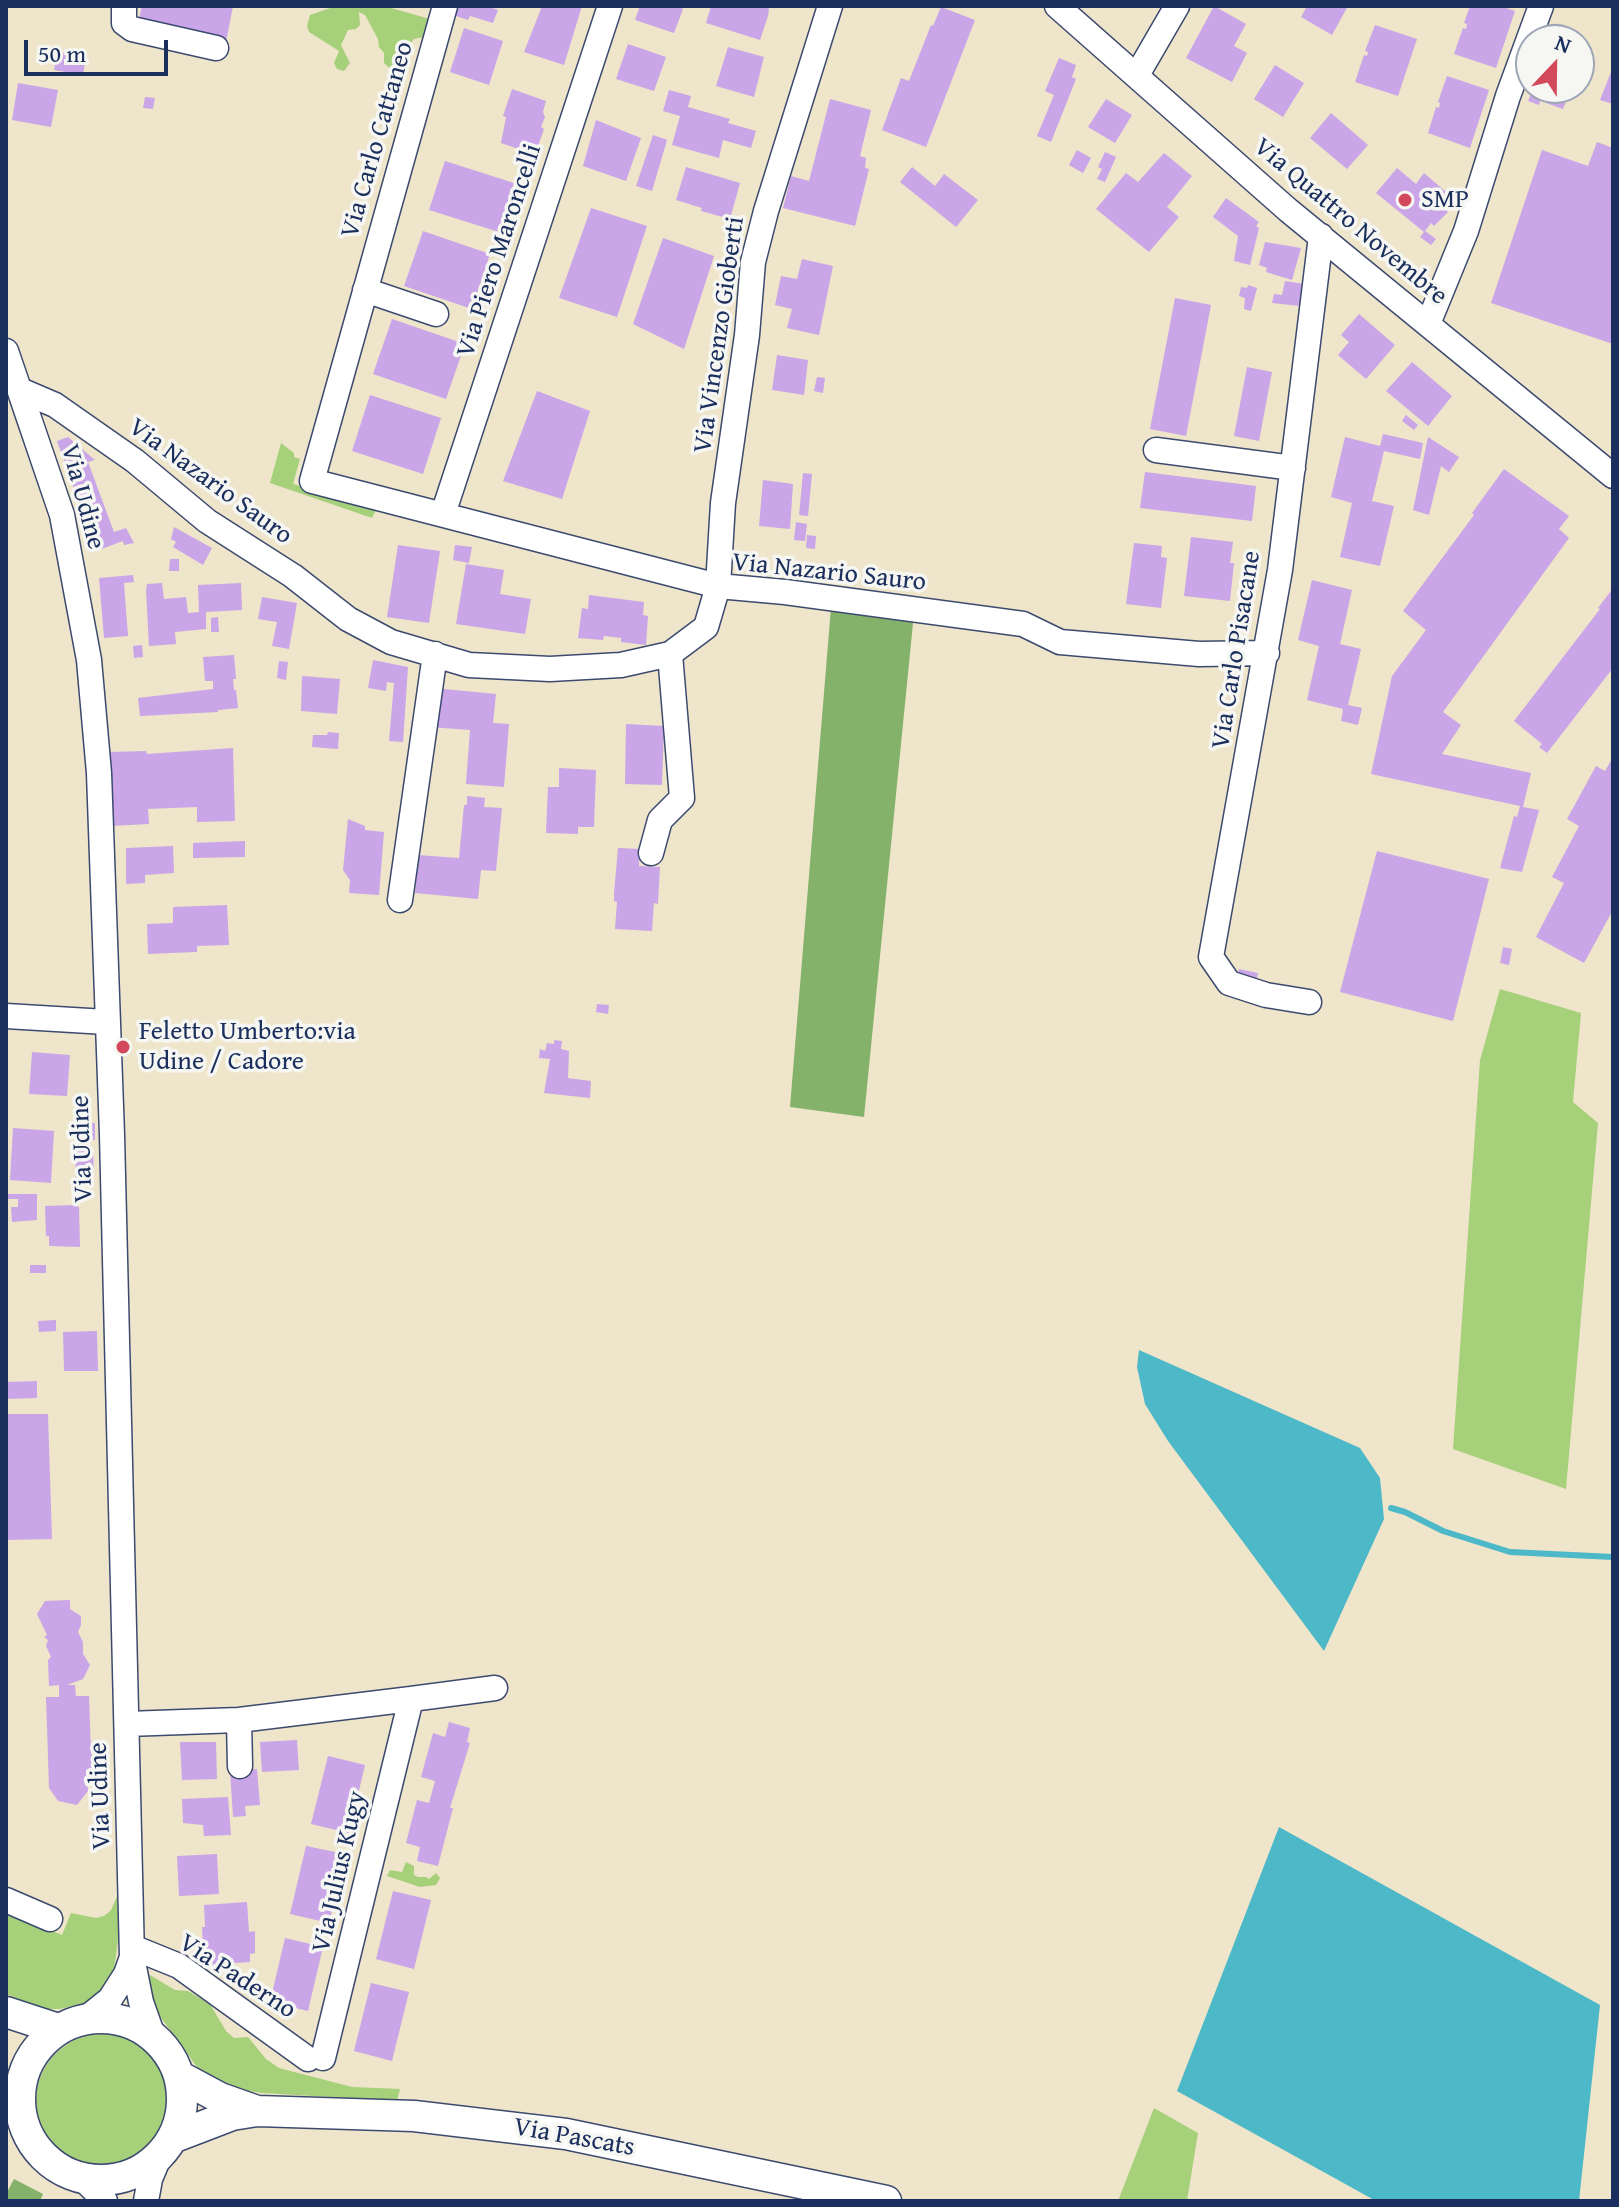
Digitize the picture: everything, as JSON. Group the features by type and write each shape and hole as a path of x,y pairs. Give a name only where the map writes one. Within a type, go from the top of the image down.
{"main road":[{"path":"6,2012 72,2024 109,2018 132,2024 153,2036 169,2054 179,2076 182,2097 180,2119 166,2147 137,2172 110,2180 82,2178 59,2168 40,2153 30,2139 21,2113 19,2095 22,2076 42,2042 72,2024"},
{"path":"6,2025 16,2046 22,2076"},
{"name":"Via Pascats","path":"179,2076 220,2098 257,2111"},
{"name":"Via Pascats","path":"166,2147 232,2115 257,2111 414,2116 566,2134 886,2201"}],"street":[{"path":"124,6 124,23 132,29 216,48"},
{"name":"Via Carlo Cattaneo","path":"443,514 312,481 445,6"},
{"name":"Via Piero Maroncelli","path":"443,514 610,6"},
{"name":"Via Vincenzo Gioberti","path":"718,586 723,503 747,335 753,262 830,6"},
{"name":"Via Quattro Novembre","path":"1057,6 1321,236 1613,476"},
{"path":"1137,75 1177,6"},
{"path":"1428,324 1466,231 1508,96 1541,6"},
{"name":"Via Carlo Pisacane","path":"1309,1002 1266,995 1229,983 1211,957 1267,653 1321,236"},
{"path":"365,290 436,314"},
{"name":"Via Udine","path":"6,351 62,515 89,660 99,773 132,1952 141,2002 153,2036"},
{"name":"Via Nazario Sauro","path":"20,390 55,405 112,445 207,521 293,576 348,619 391,642 469,665 550,669 621,665 670,654 706,627 718,586 1023,624 1060,642 1199,654 1267,653"},
{"path":"1156,450 1293,468"},
{"path":"443,514 718,586"},
{"path":"400,900 435,654"},
{"path":"651,853 660,820 682,798 670,654"},
{"path":"6,1016 106,1022"},
{"path":"127,1724 239,1720 495,1688"},
{"name":"Via Julius Kugy","path":"316,2059 411,1699"},
{"path":"239,1720 240,1766"},
{"path":"6,1900 50,1919"},
{"name":"Via Udine","path":"72,2024 110,1999 118,1989 132,1952"},
{"name":"Via Paderno","path":"132,1952 179,1966 316,2059"},
{"path":"146,2201 150,2179 166,2147"},
{"path":"82,2178 105,2201"}],"green space":[{"path":"336,6 384,6 430,19 425,37 414,39 405,50 408,65 397,106 381,101 391,69 384,63 384,53 365,15 359,12 360,25 348,30 341,45 350,63 344,71 337,69 334,63 339,51 309,32 310,15"},
{"path":"281,443 300,459 293,484 340,496 339,501 376,510 372,518 270,483"},
{"path":"832,595 915,603 864,1117 790,1107"},
{"path":"1500,989 1581,1013 1573,1102 1598,1123 1566,1489 1453,1449 1480,1060"},
{"path":"406,1862 414,1866 414,1875 418,1877 429,1879 436,1873 440,1878 436,1885 420,1887 387,1876 390,1870 402,1872"},
{"path":"120,1878 119,1933 112,1984 90,2003 59,2009 44,2009 6,1994 6,1912 62,1935 71,1913 96,1918 111,1910 119,1892"},
{"path":"150,1975 175,1990 188,1991 210,2004 226,2031 234,2038 248,2037 266,2059 279,2068 352,2087 400,2089 397,2101 262,2093 229,2088 213,2080 197,2067 156,2011 150,1993"},
{"path":"103,2034 129,2039 151,2053 165,2075 170,2101 165,2127 151,2149 129,2163 103,2168 77,2163 55,2149 41,2127 36,2101 41,2075 55,2053 77,2039"},
{"path":"1154,2108 1198,2133 1187,2201 1118,2201"},
{"path":"14,2179 43,2194 40,2201 6,2201"}],"water":[{"path":"1139,1350 1360,1448 1380,1478 1384,1519 1324,1651 1168,1441 1145,1404 1137,1367"},
{"path":"1279,1827 1600,2005 1579,2201 1376,2201 1177,2091"}],"building":[{"path":"142,6 233,6 226,42 138,23"},
{"path":"456,6 487,6 498,10 493,23 453,15"},
{"path":"542,6 582,6 564,65 524,52"},
{"path":"640,6 679,6 683,9 674,33 635,20"},
{"path":"711,6 766,6 768,16 760,40 706,23"},
{"path":"1214,6 1246,24 1234,46 1247,53 1232,82 1186,58"},
{"path":"1307,6 1348,6 1332,35 1301,17"},
{"path":"1470,6 1500,6 1515,11 1496,68 1454,54 1463,28 1466,29 1467,24 1464,23"},
{"path":"941,7 975,20 926,147 882,130 901,78 909,81"},
{"path":"1375,25 1417,39 1398,96 1355,82 1364,55 1367,56 1368,52 1365,51"},
{"path":"464,28 503,41 489,85 450,72"},
{"path":"628,44 666,57 654,91 616,79"},
{"path":"728,47 764,57 754,97 716,86"},
{"path":"57,52 86,56 83,75 54,70"},
{"path":"1059,58 1076,65 1072,77 1076,79 1051,142 1037,136 1054,95 1045,91"},
{"path":"1275,65 1304,83 1283,117 1254,99"},
{"path":"1613,67 1613,104 1600,100"},
{"path":"1447,76 1489,90 1470,148 1428,133 1436,107 1439,108 1438,102"},
{"path":"18,83 58,90 51,127 12,120"},
{"path":"512,89 546,101 541,127 544,129 535,155 501,143 506,117 503,116"},
{"path":"669,90 691,96 688,107 730,119 728,123 756,131 751,148 723,140 719,158 672,145 680,116 663,111"},
{"path":"145,97 155,98 153,109 143,108"},
{"path":"830,99 871,110 860,156 866,158 865,168 869,169 855,226 783,208 791,176 809,181"},
{"path":"1106,99 1132,115 1115,143 1088,127"},
{"path":"1549,104 1565,104 1563,109"},
{"path":"1331,113 1368,145 1347,169 1310,138"},
{"path":"596,120 641,138 626,181 583,166"},
{"path":"653,135 667,140 652,191 636,186"},
{"path":"1597,142 1613,148 1613,344 1491,303 1542,150 1588,166"},
{"path":"1077,150 1091,158 1083,173 1069,165"},
{"path":"1105,152 1116,157 1105,182 1097,179 1102,169 1098,167"},
{"path":"1164,153 1192,176 1167,207 1179,217 1149,252 1096,209 1126,173 1138,182"},
{"path":"445,161 514,183 499,232 429,210"},
{"path":"686,167 740,183 730,219 676,200"},
{"path":"912,167 935,186 944,174 978,200 956,227 900,182"},
{"path":"1397,168 1416,184 1424,173 1453,198 1444,208 1448,212 1425,231 1436,239 1431,245 1420,237 1424,232 1376,193"},
{"path":"1226,198 1259,222 1250,265 1234,261 1238,236 1213,217"},
{"path":"591,208 647,226 617,317 559,298"},
{"path":"423,231 490,254 472,309 404,286"},
{"path":"663,238 714,256 684,349 633,324"},
{"path":"1265,242 1301,248 1292,280 1266,272 1267,268 1259,265"},
{"path":"802,259 833,266 819,335 787,328 792,309 775,305 781,276 797,279"},
{"path":"1285,281 1304,284 1300,306 1272,303 1274,294 1282,295"},
{"path":"1248,285 1257,288 1251,311 1244,309 1245,298 1239,296 1241,287 1247,288"},
{"path":"1175,298 1211,305 1186,436 1150,429"},
{"path":"1359,314 1395,345 1366,379 1338,355 1349,342 1341,335"},
{"path":"392,319 465,344 446,399 373,374"},
{"path":"777,355 808,360 804,395 772,390"},
{"path":"1412,362 1452,396 1428,426 1386,391"},
{"path":"1247,367 1272,372 1259,441 1234,436"},
{"path":"817,377 825,378 823,393 814,391"},
{"path":"537,391 590,411 562,499 503,481"},
{"path":"370,395 441,418 423,474 352,451"},
{"path":"1406,415 1418,425 1414,430 1402,421"},
{"path":"1383,434 1423,443 1420,459 1384,451 1372,501 1394,506 1380,566 1340,557 1352,503 1331,497 1345,437 1380,446"},
{"path":"68,437 95,460 88,462 114,532 126,528 134,543 124,545 123,541 96,551 57,441"},
{"path":"1428,437 1459,457 1449,472 1441,466 1429,515 1413,510"},
{"path":"1504,469 1569,516 1559,529 1569,538 1443,712 1461,725 1442,754 1531,773 1523,807 1539,810 1522,872 1500,868 1514,816 1517,817 1520,806 1371,774 1392,676 1426,630 1403,611"},
{"path":"1145,472 1256,486 1252,521 1140,508"},
{"path":"803,473 812,474 808,516 799,515"},
{"path":"763,480 793,484 790,529 759,526"},
{"path":"796,522 807,524 805,541 794,540"},
{"path":"174,527 212,548 203,565 173,547 176,542 171,539"},
{"path":"807,535 816,536 815,549 806,548"},
{"path":"1191,537 1233,542 1230,601 1184,596"},
{"path":"1134,543 1162,546 1161,557 1167,558 1161,608 1126,604"},
{"path":"398,545 440,551 429,623 387,617"},
{"path":"455,545 472,547 469,563 453,560"},
{"path":"170,559 179,559 179,571 169,571"},
{"path":"466,564 504,570 500,594 531,599 525,634 456,624"},
{"path":"133,575 134,582 124,583 128,636 104,638 99,578"},
{"path":"1312,580 1352,590 1340,644 1361,649 1348,705 1362,708 1358,725 1341,721 1343,709 1307,700 1319,646 1298,640"},
{"path":"162,583 164,599 186,597 188,613 199,612 198,585 241,583 242,610 206,612 206,629 175,632 176,644 149,646 147,584"},
{"path":"1613,588 1613,668 1547,753 1539,747 1542,744 1514,721"},
{"path":"589,595 644,602 643,615 648,616 646,645 604,636 603,640 578,638 582,608 588,609"},
{"path":"262,597 297,603 289,649 272,646 277,622 258,619"},
{"path":"218,617 219,632 211,632 211,618"},
{"path":"142,645 143,657 134,658 133,646"},
{"path":"234,655 236,679 233,679 238,708 140,716 138,698 213,689 213,681 205,681 203,657"},
{"path":"373,660 408,667 403,742 389,741 394,683 387,682 386,691 368,688"},
{"path":"279,661 288,662 286,680 277,678"},
{"path":"302,676 340,679 337,714 301,711"},
{"path":"433,688 496,694 493,723 509,724 504,787 466,784 470,730 429,727"},
{"path":"626,724 664,726 662,785 625,784"},
{"path":"328,732 339,733 338,749 312,747 313,735 327,735"},
{"path":"233,748 235,821 197,822 197,807 148,809 149,824 111,826 108,752 146,751 147,754"},
{"path":"1613,757 1613,910 1584,963 1536,937 1564,883 1552,877 1579,826 1567,819 1596,766 1605,771"},
{"path":"559,768 596,770 594,827 578,827 578,834 546,833 548,787 559,787"},
{"path":"467,796 485,798 484,807 502,808 496,871 481,870 478,899 415,893 418,855 459,858"},
{"path":"348,819 365,826 365,830 384,832 379,895 349,893 350,880 343,870"},
{"path":"245,841 245,857 193,858 193,843"},
{"path":"173,846 174,873 145,875 145,883 126,884 126,848"},
{"path":"618,848 640,849 639,866 660,867 658,904 654,903 652,931 615,929"},
{"path":"1377,851 1489,879 1453,1021 1340,992"},
{"path":"227,905 229,945 197,946 197,952 148,954 147,924 173,923 173,907"},
{"path":"1503,947 1512,949 1509,965 1500,963"},
{"path":"1239,969 1258,973 1256,983 1237,978"},
{"path":"597,1004 609,1005 608,1014 596,1012"},
{"path":"554,1040 562,1041 561,1049 569,1051 568,1078 591,1081 590,1098 544,1093 550,1059 539,1058 540,1049 545,1051 547,1043 554,1044"},
{"path":"32,1052 70,1055 67,1096 29,1094"},
{"path":"79,1113 86,1114 86,1123 95,1123 95,1140 77,1139"},
{"path":"13,1128 54,1131 51,1183 10,1180"},
{"path":"93,1148 94,1181 75,1183 76,1149"},
{"path":"6,1194 37,1194 37,1220 12,1222 11,1207 18,1207 18,1199 6,1199"},
{"path":"45,1206 79,1207 80,1247 49,1246"},
{"path":"30,1265 46,1265 46,1273 30,1273"},
{"path":"56,1320 56,1331 39,1332 38,1321"},
{"path":"97,1331 98,1371 64,1371 63,1332"},
{"path":"37,1381 37,1398 6,1399 6,1382"},
{"path":"6,1414 48,1414 52,1539 6,1540"},
{"path":"70,1600 70,1609 81,1616 78,1632 83,1642 83,1654 90,1665 83,1679 67,1685 75,1685 76,1696 89,1696 91,1753 97,1766 86,1770 88,1791 77,1805 58,1801 49,1788 46,1697 59,1697 59,1685 49,1686 48,1660 51,1657 46,1646 48,1640 44,1637 47,1635 37,1614 45,1601"},
{"path":"449,1722 470,1728 467,1742 470,1743 450,1808 453,1808 438,1866 417,1861 420,1847 406,1843 417,1800 429,1803 435,1781 421,1777 433,1733 445,1737"},
{"path":"297,1740 299,1770 262,1772 260,1742"},
{"path":"180,1742 216,1742 217,1779 182,1780"},
{"path":"328,1756 365,1765 349,1833 311,1824"},
{"path":"257,1769 260,1805 245,1806 246,1816 233,1817 230,1771"},
{"path":"228,1797 231,1835 204,1836 203,1825 183,1823 182,1799"},
{"path":"306,1846 345,1854 329,1923 290,1914"},
{"path":"217,1854 219,1894 179,1896 177,1856"},
{"path":"393,1891 431,1900 414,1969 376,1959"},
{"path":"247,1902 249,1932 255,1931 255,1953 250,1954 250,1962 204,1965 204,1905"},
{"path":"285,1938 323,1947 308,2011 270,2002"},
{"path":"371,1983 409,1992 392,2061 354,2051"}],"waterway":[{"path":"1391,1508 1443,1531 1510,1552 1613,1557"}],"place":[{"name":"SMP","path":"1405,200"},
{"name":"Feletto Umberto:via Udine / Cadore","path":"123,1047"}]}
